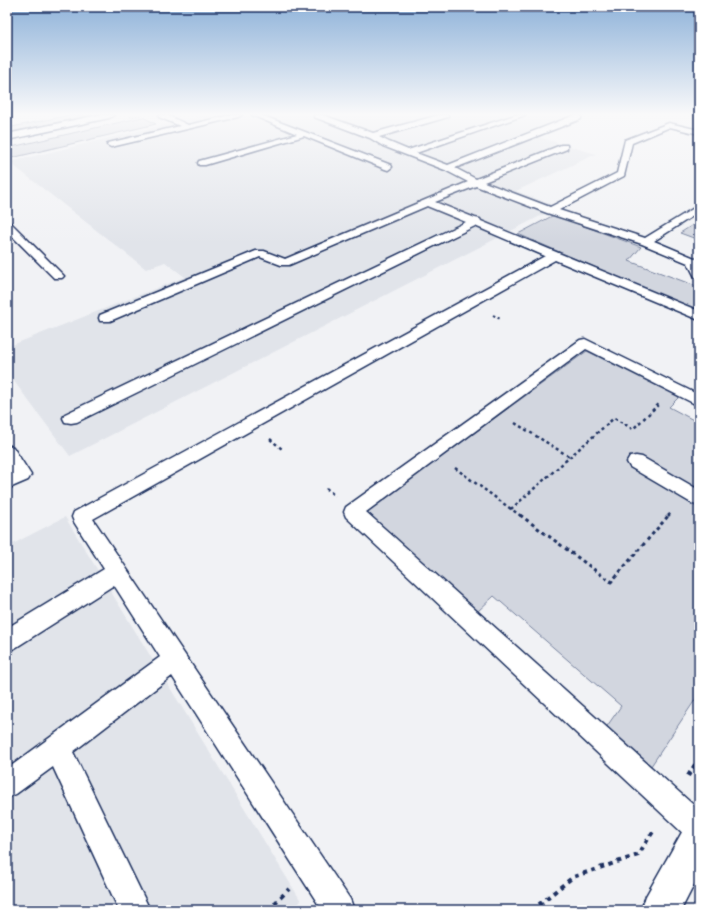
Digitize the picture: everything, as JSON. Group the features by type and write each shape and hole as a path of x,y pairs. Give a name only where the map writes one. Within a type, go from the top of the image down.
{"main road":[{"path":"660,910 699,838"}],"lane":[{"path":"202,163 220,158"},
{"path":"365,158 388,167"},
{"path":"420,158 448,168 474,182 550,211 646,242 693,262 699,275"},
{"path":"448,168 474,158"},
{"path":"106,318 260,253 285,263 474,182 536,158"},
{"path":"550,211 622,174 625,158"},
{"path":"427,202 476,221 553,256 699,316"},
{"path":"646,242 699,208"},
{"path":"70,418 476,221"},
{"path":"7,225 58,276"},
{"path":"339,910 81,517 553,256"},
{"path":"699,401 585,344 353,512 699,829"},
{"path":"7,451 22,475 7,482"},
{"path":"636,462 694,496"},
{"path":"7,640 117,572"},
{"path":"7,785 58,749 175,660"},
{"path":"58,749 135,910"}],"path":[{"path":"512,509 614,418 633,428 676,389"},
{"path":"494,410 570,457"},
{"path":"434,453 611,582 694,496"},
{"path":"532,910 573,877 638,855 699,758"}],"shaded area":[{"path":"27,158 588,158 516,191 558,207 70,456 7,372 7,347 185,277 165,262 146,269 9,162"},
{"path":"554,215 641,247 629,261 696,286 696,311 518,234"},
{"path":"699,221 699,240 680,233"},
{"path":"587,351 679,397 669,407 699,423 699,694 649,769 605,729 621,706 494,596 476,613 364,513"},
{"path":"65,517 301,901 292,910 7,910 7,547"}]}
